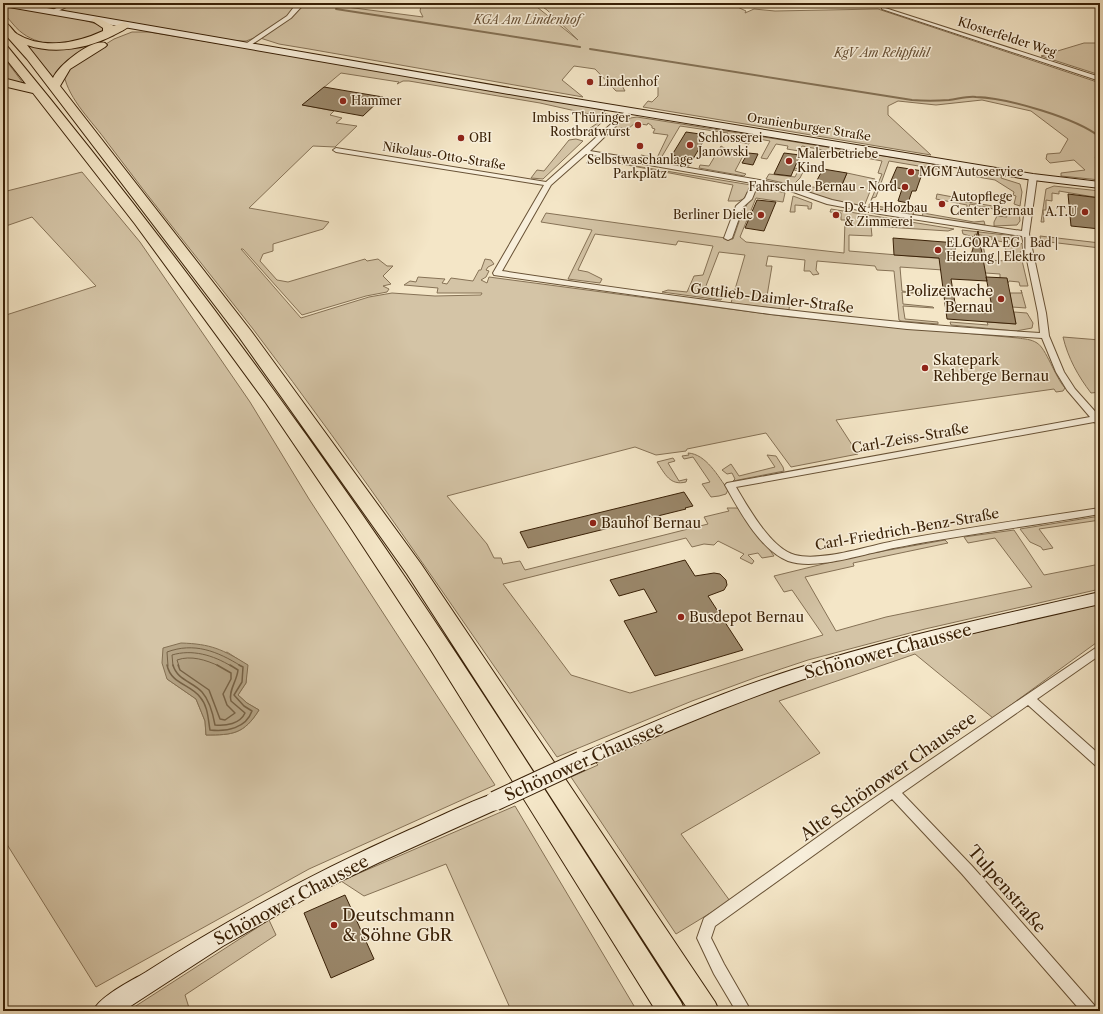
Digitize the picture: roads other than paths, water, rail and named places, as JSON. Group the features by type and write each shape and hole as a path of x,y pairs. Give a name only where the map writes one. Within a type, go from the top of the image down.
{"highway":[{"path":"96,20 109,27 109,32 105,36"},
{"path":"3,25 31,57 46,89 278,407 358,522 467,688 671,1011"},
{"path":"12,36 32,43 59,46 85,43 128,26"},
{"path":"3,82 46,89 57,83 59,76 66,67 128,26"},
{"path":"3,48 46,89 245,334 409,563 705,1011"}],"main road":[{"name":"Oranienburger Straße","path":"3,4 628,111 1033,177 1100,186"},
{"name":"Schönower Chaussee","path":"104,1011 192,953 332,875 581,761 698,711 798,675 925,639 1100,598"}],"street":[{"path":"52,12 71,3"},
{"path":"246,46 290,17 300,6 300,3"},
{"name":"Klosterfelder Weg","path":"884,8 1100,79"},
{"path":"548,184 585,152 628,111"},
{"name":"Nikolaus-Otto-Straße","path":"336,150 548,184"},
{"path":"585,152 783,186 837,204 917,218 1025,234"},
{"path":"1033,177 1025,234 1042,313 1044,336 1060,372 1071,390 1098,421"},
{"path":"728,238 740,206 748,199 756,181"},
{"name":"Gottlieb-Daimler-Straße","path":"548,184 497,273 646,296 794,315 952,330 1044,336"},
{"name":"Carl-Zeiss-Straße","path":"730,486 1098,421"},
{"name":"Carl-Friedrich-Benz-Straße","path":"730,486 770,543 780,553 792,558 810,561 901,543 1100,511"},
{"name":"Alte Schönower Chaussee","path":"744,1011 704,938 709,922 1100,648"},
{"path":"1028,699 1100,762"},
{"name":"Tulpenstraße","path":"894,793 967,870 1090,1011"}],"water":[{"path":"181,643 216,648 248,665 246,683 238,695 247,703 259,710 254,718 243,728 237,732 206,735 205,721 196,699 167,679 162,663 163,648"}],"waterway":[{"path":"336,9 580,47"},
{"path":"590,49 912,100 952,100 966,97 990,98 1023,105 1059,116 1089,130 1100,137"}],"place":[{"name":"Lindenhof","path":"590,82"},
{"name":"Hammer","path":"343,101"},
{"name":"Imbiss Thüringer Rostbratwurst","path":"638,125"},
{"name":"OBI","path":"461,138"},
{"name":"Schlosserei Janowski","path":"690,145"},
{"name":"Selbstwaschanlage Parkplatz","path":"640,146"},
{"name":"Malerbetriebe Kind","path":"789,161"},
{"name":"MGM Autoservice","path":"911,172"},
{"name":"Fahrschule Bernau - Nord","path":"905,187"},
{"name":"Autopflege Center Bernau","path":"942,204"},
{"name":"A.T.U","path":"1085,212"},
{"name":"Berliner Diele","path":"761,215"},
{"name":"D & H Hozbau & Zimmerei","path":"836,215"},
{"name":"ELGORA EG | Bad | Heizung | Elektro","path":"938,250"},
{"name":"Polizeiwache Bernau","path":"1001,299"},
{"name":"Skatepark Rehberge Bernau","path":"925,368"},
{"name":"Bauhof Bernau","path":"593,523"},
{"name":"Busdepot Bernau","path":"681,617"},
{"name":"Deutschmann & Söhne GbR","path":"334,925"}],"park label":[{"name":"KGA Am Lindenhof","path":"527,20"},
{"name":"KgV Am Rehpfuhl","path":"882,53"}]}
